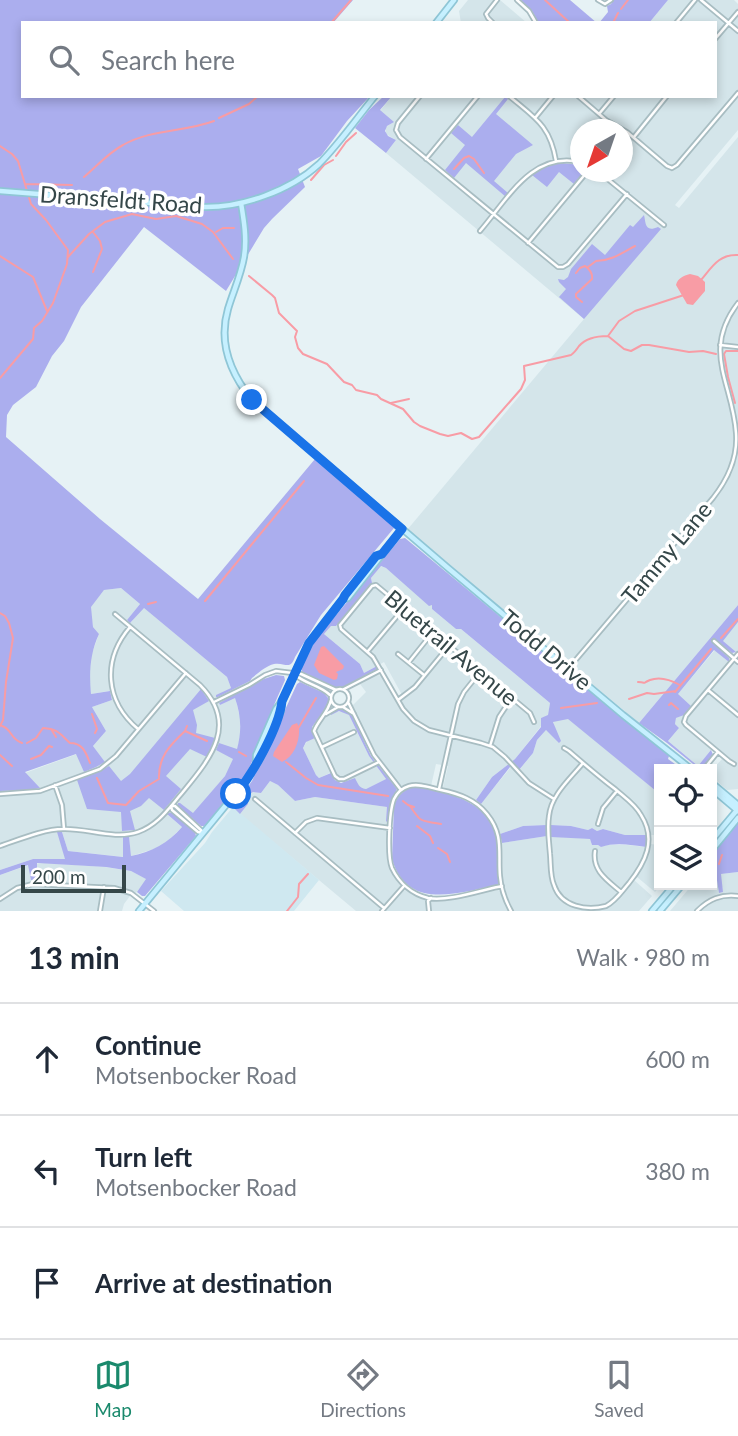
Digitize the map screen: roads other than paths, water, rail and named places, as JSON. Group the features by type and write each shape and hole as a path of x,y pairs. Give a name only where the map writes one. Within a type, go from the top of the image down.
{"main road":[{"path":"438,21 454,0"},
{"name":"Dransfeldt Road","path":"0,191 211,207 241,203 274,192 314,168 373,98"},
{"name":"Todd Drive","path":"241,203 245,233 244,253 239,278 228,307 225,325 226,351 234,375 252,400 568,669 685,764"},
{"path":"139,911 242,787 261,757 281,711 282,701 309,643 343,599 348,598 381,559 402,529"},
{"path":"717,788 738,809"},
{"path":"717,793 738,809"},
{"path":"717,834 738,809"},
{"path":"717,844 738,818"},
{"path":"652,911 670,890"},
{"path":"660,911 678,890"}],"street":[{"path":"491,21 486,14 497,0"},
{"path":"517,0 528,9 535,21"},
{"path":"598,0 605,4 611,0"},
{"path":"678,21 695,0"},
{"path":"701,0 738,31"},
{"path":"717,37 738,12"},
{"path":"665,98 633,137 673,170 738,93"},
{"path":"418,98 398,123 396,130 400,137 554,265 561,267 568,264 627,194"},
{"path":"426,159 476,98"},
{"path":"511,98 544,127 556,161"},
{"path":"535,118 551,98"},
{"path":"580,98 606,119"},
{"path":"599,114 612,98"},
{"path":"390,130 396,130"},
{"path":"480,231 531,172 542,165 570,160"},
{"path":"528,243 579,182"},
{"path":"612,182 653,219 664,225"},
{"path":"561,267 562,272"},
{"name":"Tammy Lane","path":"568,669 713,498 729,474 735,454 736,434 722,369 720,345 726,324 738,303"},
{"path":"720,345 738,347"},
{"name":"Bluetrail Avenue","path":"368,651 340,626 374,585 530,713 534,722"},
{"path":"404,608 368,651 375,658 408,716 433,732 489,746 505,757 529,783 554,799"},
{"path":"0,846 43,832 64,829 119,834 132,833 151,826 204,766 216,743 218,721 213,702 203,688 115,614"},
{"path":"131,627 122,637 116,651 112,686 114,699 121,712 138,729"},
{"path":"409,662 433,632"},
{"path":"714,641 736,660"},
{"path":"398,700 411,691 449,646"},
{"path":"398,654 424,675"},
{"path":"735,764 682,722 736,660 738,654"},
{"path":"213,702 270,673 283,671 301,674 335,690 343,690 381,670"},
{"path":"438,790 460,699 480,672"},
{"path":"0,794 36,792 103,767 116,756 186,673"},
{"path":"294,674 326,691 334,705 354,715"},
{"path":"351,686 348,702 354,715 373,753 401,790"},
{"path":"335,690 326,714 314,730 335,776 341,779 379,762"},
{"path":"343,690 348,695"},
{"path":"708,690 738,715"},
{"path":"489,746 500,714 512,698"},
{"path":"326,714 348,702"},
{"path":"322,747 354,732"},
{"path":"564,748 583,763 617,791 640,813 649,839 648,853 643,865 613,901 596,910 580,910 569,905 561,899 553,883 548,821 550,809 554,799 583,763"},
{"path":"708,764 718,752"},
{"path":"55,785 62,805 64,829"},
{"path":"502,886 444,898 417,894 404,886 395,873 389,850 392,804 401,790 414,785 467,798 489,817 500,843 502,886 511,911"},
{"path":"598,824 603,808 617,791"},
{"path":"254,799 383,910 404,886"},
{"path":"171,806 172,810 204,834"},
{"path":"295,833 306,822 317,818 390,828"},
{"path":"595,851 594,859 598,870 621,892"},
{"path":"0,899 14,889 33,884 104,887 134,894 154,911"},
{"path":"100,911 104,887"},
{"path":"697,911 715,898 738,896"},
{"path":"429,909 428,901 431,898"}],"waterway":[{"path":"333,21 351,0"},
{"path":"545,0 568,21"},
{"path":"621,9 628,0"},
{"path":"614,21 618,13"},
{"path":"219,118 256,98"},
{"path":"84,177 112,152 134,140 214,121"},
{"path":"336,156 356,133"},
{"path":"0,146 18,161 31,204 68,250 67,264 53,303 42,321 34,328 33,339 0,378"},
{"path":"454,169 469,156 484,173"},
{"path":"311,180 324,165 333,160"},
{"path":"25,184 72,185"},
{"path":"68,257 89,234 105,222 132,214 156,219 176,216 202,224 213,232 233,259"},
{"path":"216,232 223,228 234,228"},
{"path":"93,232 102,249 93,272"},
{"path":"588,267 596,261 612,258 635,246"},
{"path":"701,280 721,259 738,255"},
{"path":"0,256 33,277 47,311"},
{"path":"576,273 585,266 592,275 592,279 576,294 582,302"},
{"path":"249,276 275,298 279,313 297,331 295,337 303,354 327,364 356,390 377,395 403,409 420,426 448,436 461,433 472,439 479,437 521,389 525,380 524,366 571,355 582,343 592,338 608,336 624,349 631,351 642,345 649,345 716,354"},
{"path":"608,336 619,321 635,311 684,295"},
{"path":"724,354 726,351 738,351"},
{"path":"724,354 735,403"},
{"path":"391,403 409,399"},
{"path":"205,601 304,481"},
{"path":"148,604 156,602"},
{"path":"0,613 9,623 13,638 0,726"},
{"path":"721,638 738,619"},
{"path":"675,692 711,649"},
{"path":"638,682 662,679 680,685"},
{"path":"629,699 647,693 676,691"},
{"path":"299,727 316,698"},
{"path":"561,708 597,703"},
{"path":"669,705 671,703 678,709"},
{"path":"92,714 97,729 95,733"},
{"path":"2,726 22,743"},
{"path":"97,778 108,803 126,805 139,791 159,779 163,758 187,726"},
{"path":"27,743 36,738 43,728 52,730 70,743 81,747 90,763"},
{"path":"51,729 56,737"},
{"path":"185,731 207,741"},
{"path":"31,759 41,755 49,746 52,747"},
{"path":"239,752 246,756"},
{"path":"0,755 12,766"},
{"path":"286,762 318,785 388,796"},
{"path":"403,801 414,807"},
{"path":"410,806 422,820 441,824"},
{"path":"417,826 430,836 433,843"},
{"path":"438,848 447,854 450,862"},
{"path":"719,864 722,855"},
{"path":"287,911 298,897 299,884 308,874"}]}
